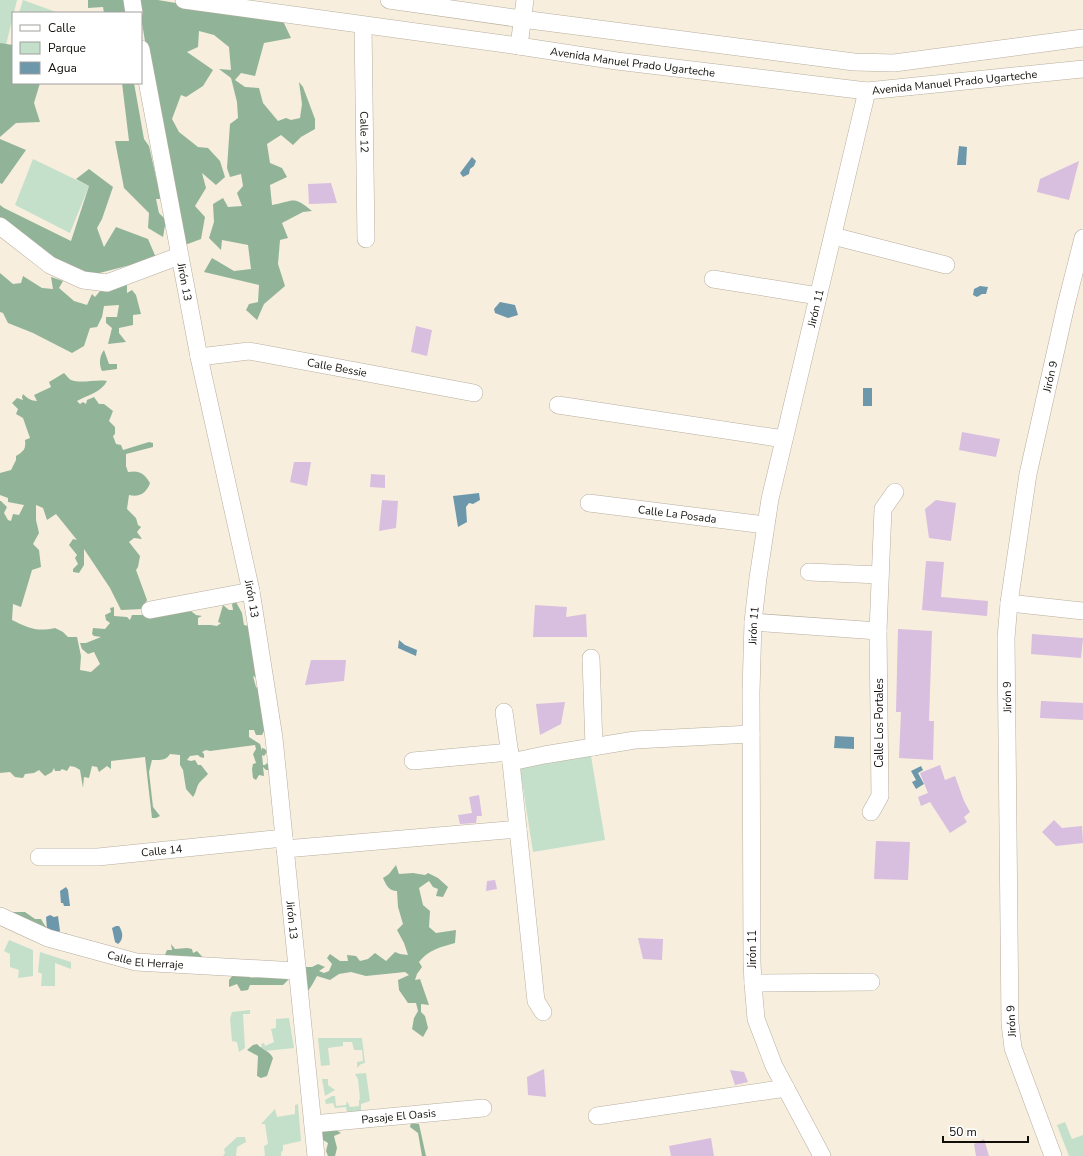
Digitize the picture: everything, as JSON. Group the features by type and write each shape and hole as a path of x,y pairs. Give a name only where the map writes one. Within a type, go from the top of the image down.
{"street":[{"path":"132,0 134,12"},
{"name":"Avenida Manuel Prado Ugarteche","path":"184,0 617,61 867,91 1083,68"},
{"path":"389,0 522,19 862,62 894,63 1083,38"},
{"path":"519,46 524,0"},
{"name":"Calle 12","path":"363,25 366,239"},
{"name":"Jirón 13","path":"142,54 198,358 251,591 274,738 316,1156"},
{"name":"Jirón 11","path":"822,1156 774,1066 756,1018 752,983 750,692 753,622 766,526 784,439 867,91"},
{"path":"0,226 50,265 83,280 106,283 179,256"},
{"path":"833,236 946,265"},
{"name":"Jirón 9","path":"1053,1156 1013,1048 1010,1023 1006,638 1009,603 1028,474 1064,312 1083,238"},
{"path":"713,279 818,296"},
{"name":"Calle Bessie","path":"198,358 249,351 474,393"},
{"path":"558,405 784,439"},
{"name":"Calle Los Portales","path":"871,812 880,796 878,631 883,509 895,492"},
{"name":"Calle La Posada","path":"589,503 766,526"},
{"path":"809,572 880,575"},
{"path":"150,610 251,591"},
{"path":"1009,603 1083,611"},
{"path":"753,622 878,631"},
{"path":"591,658 594,747"},
{"path":"504,712 536,1001 543,1012"},
{"path":"413,761 510,757 594,747 635,740 751,734"},
{"name":"Calle 14","path":"39,857 98,857 518,829"},
{"name":"Calle El Herraje","path":"0,916 48,938 136,962 298,971"},
{"path":"752,983 871,982"},
{"path":"597,1116 786,1088"},
{"name":"Pasaje El Oasis","path":"313,1124 484,1108"}],"green space":[{"path":"0,0 17,0 14,12 12,12 12,20 6,45 0,43"},
{"path":"23,0 56,12 19,12"},
{"path":"88,0 125,0 127,12 104,12 103,7 88,8"},
{"path":"138,0 158,0 283,21 291,38 264,43 255,76 241,73 235,80 245,87 259,88 263,103 278,121 286,118 291,120 300,118 302,104 299,82 303,87 315,119 315,129 301,137 293,145 281,135 267,144 270,163 282,168 287,177 270,185 272,205 293,200 301,203 312,211 303,212 282,223 288,238 280,240 278,264 285,286 264,304 257,320 246,310 249,304 258,302 259,285 204,272 212,258 234,271 251,269 248,245 222,240 221,250 209,238 214,222 213,204 223,198 228,207 242,206 237,193 243,186 241,174 230,177 227,168 230,124 238,118 237,102 231,78 219,69 231,70 229,47 214,35 199,31 198,47 187,52 213,70 203,86 186,97 181,95 172,119 179,132 198,147 208,148 220,161 225,177 216,185 202,173 206,188 195,206 205,217 201,239 185,245 153,88 142,23 142,12 140,12"},
{"path":"0,43 12,45 12,84 40,84 34,103 40,122 16,123 0,137"},
{"path":"122,84 134,84 144,139 149,146 161,199 156,199 159,213 166,220 163,237 148,228 149,213 124,188 115,141 129,141"},
{"path":"0,139 26,150 2,184 0,183"},
{"path":"33,159 89,186 70,233 15,205"},
{"path":"89,169 113,187 102,219 97,228 104,247 116,227 148,239 157,260 138,263 88,276 78,273 33,245 0,219 0,205 71,241 89,186 76,179"},
{"path":"0,273 13,284 21,283 23,276 42,288 53,289 51,277 63,281 59,288 74,301 87,305 92,294 95,297 100,291 94,286 127,280 127,293 132,290 136,295 141,314 133,315 133,325 119,328 119,333 126,342 108,344 112,328 106,323 106,317 117,317 119,305 104,306 102,317 97,327 90,328 84,346 72,353 33,333 8,323 3,313 0,312"},
{"path":"104,350 109,364 117,364 117,369 102,371 100,360"},
{"path":"64,373 70,379 75,381 107,381 98,391 77,401 80,404 83,402 86,404 87,400 94,397 99,404 104,404 113,411 109,421 115,427 115,434 113,436 116,444 121,445 123,450 149,442 153,443 153,447 126,454 126,466 128,472 135,471 141,473 150,483 145,492 142,494 136,496 129,495 127,509 136,518 138,525 141,527 137,532 142,539 134,538 129,542 140,556 136,570 147,600 143,609 121,610 110,588 84,549 84,565 79,573 73,572 73,569 78,564 75,558 77,555 69,545 73,539 77,540 56,514 47,520 43,508 36,505 36,520 39,533 33,544 39,550 41,567 32,570 21,607 13,604 12,620 23,625 43,630 55,628 63,632 68,637 77,637 81,656 80,670 91,672 100,664 94,652 88,654 82,649 80,643 86,643 101,637 94,636 92,634 93,628 105,629 110,623 106,620 105,615 111,612 110,608 114,607 114,616 127,617 130,620 132,615 145,615 151,618 191,611 196,615 202,616 198,618 198,625 217,626 221,623 218,622 223,605 229,610 233,610 232,604 236,602 242,613 244,625 249,626 257,678 253,676 256,687 262,691 265,729 262,735 256,735 254,730 249,730 249,737 260,744 262,751 262,748 267,752 264,756 262,755 263,765 267,763 270,770 266,770 263,767 264,776 259,775 256,780 253,778 253,764 256,763 253,754 256,749 255,745 210,751 206,750 202,752 204,754 204,758 198,755 190,756 187,760 195,760 198,765 201,765 208,774 199,783 193,797 186,789 183,770 180,765 180,755 170,754 165,759 152,760 149,772 153,807 160,816 156,818 152,818 145,757 111,761 111,769 107,766 99,772 97,767 92,766 89,778 84,777 83,788 80,770 70,766 67,771 62,769 60,771 55,771 54,768 52,772 45,776 39,770 34,773 25,774 23,778 15,777 10,772 0,773 0,501 7,507 4,513 8,520 11,521 13,514 19,515 24,505 8,502 8,498 0,495 0,473 11,470 16,460 16,456 24,450 25,440 30,438 23,418 16,414 18,409 12,403 17,398 23,400 23,394 29,399 37,401 34,395 51,387 49,382"},
{"path":"591,756 605,840 533,852 520,768"},
{"path":"396,865 399,874 413,873 425,875 428,873 438,878 448,887 443,897 436,896 438,889 433,887 429,881 419,888 423,905 430,911 429,927 436,933 456,930 455,943 431,952 419,962 422,967 415,980 420,979 429,1005 421,1004 421,1012 425,1016 428,1028 423,1037 412,1029 414,1018 418,1011 416,1003 408,1003 399,990 398,980 409,975 405,972 366,976 351,972 339,974 330,980 317,976 306,994 304,967 312,967 318,964 325,967 319,971 324,973 329,971 332,964 327,958 330,954 340,961 348,961 347,955 356,956 360,961 368,959 375,953 386,961 395,952 408,955 397,930 403,924 398,907 397,891 390,889 383,878 389,874"},
{"path":"12,912 25,912 35,919 41,919 49,930 60,936 65,933 81,940 90,940 104,949 134,956 151,956 154,961 136,959 49,936 8,915"},
{"path":"9,940 33,950 33,976 18,978 19,970 10,967 10,954 4,951"},
{"path":"171,944 175,949 192,949 193,953 197,951 206,961 164,957 167,950 172,950"},
{"path":"40,952 71,962 71,969 55,963 55,986 41,986 42,974 38,972"},
{"path":"244,973 251,978 285,974 288,980 283,985 250,985 248,990 241,991 237,984 229,987 229,980 233,975"},
{"path":"250,1010 250,1014 243,1014 245,1048 239,1052 237,1042 232,1041 230,1019 232,1012"},
{"path":"289,1018 294,1048 265,1051 260,1048 262,1046 261,1044 264,1043 265,1046 274,1042 271,1029 276,1028 276,1019"},
{"path":"318,1038 362,1038 365,1063 361,1064 357,1068 357,1062 363,1061 362,1050 354,1050 352,1042 343,1042 343,1046 328,1048 330,1065 321,1066"},
{"path":"257,1044 273,1058 267,1076 261,1078 257,1076 258,1056 247,1050 253,1045"},
{"path":"366,1073 370,1101 361,1104 361,1111 347,1112 346,1107 335,1108 333,1103 326,1104 325,1100 335,1096 336,1106 346,1105 347,1101 350,1107 359,1106 360,1099 358,1079 355,1074"},
{"path":"322,1079 328,1079 328,1085 335,1090 325,1096"},
{"path":"298,1104 301,1141 283,1145 281,1156 265,1156 264,1146 268,1144 265,1124 261,1124 275,1109 277,1117 295,1114 295,1105"},
{"path":"1065,1122 1072,1139 1083,1135 1083,1156 1069,1156 1057,1125"},
{"path":"411,1123 419,1124 426,1156 422,1156 418,1133 410,1127"},
{"path":"333,1125 336,1130 341,1133 334,1136 337,1148 335,1156 328,1156 326,1151 328,1143 323,1140 321,1127"},
{"path":"237,1137 245,1137 246,1142 237,1147 236,1156 223,1156 225,1153 224,1149"}],"water":[{"path":"959,146 967,147 966,165 957,165"},
{"path":"472,157 476,161 474,166 470,169 469,174 463,177 460,173"},
{"path":"980,286 988,287 986,294 982,294 977,297 973,295 974,289"},
{"path":"500,302 515,305 518,315 508,318 495,313 494,309"},
{"path":"863,388 872,388 872,406 863,406"},
{"path":"479,493 480,500 473,504 469,503 466,507 467,522 458,527 453,496"},
{"path":"399,640 405,645 417,650 416,656 398,648"},
{"path":"835,736 854,737 854,749 834,748"},
{"path":"921,766 923,770 918,773 924,784 916,789 912,782 916,780 911,771"},
{"path":"66,887 68,890 70,906 64,906 63,903 61,903 60,891"},
{"path":"50,915 54,917 58,916 60,931 58,933 47,929 46,917"},
{"path":"119,926 122,933 122,938 118,944 115,942 112,928"}],"building":[{"path":"1079,161 1069,200 1037,192 1040,179"},
{"path":"331,183 337,203 309,204 308,184"},
{"path":"416,326 432,330 427,356 411,352"},
{"path":"962,432 1000,439 996,457 959,450"},
{"path":"294,462 311,462 307,486 290,482"},
{"path":"371,474 385,475 385,488 370,487"},
{"path":"382,500 398,501 396,528 379,531"},
{"path":"936,500 956,503 951,541 929,538 925,509"},
{"path":"926,561 944,562 941,597 988,601 987,616 922,610"},
{"path":"535,605 567,607 566,617 586,614 587,637 533,637"},
{"path":"898,629 932,631 929,721 934,721 933,760 899,758 901,712 896,712"},
{"path":"1032,634 1083,638 1081,658 1031,654"},
{"path":"311,660 346,660 344,681 305,685"},
{"path":"1041,701 1083,703 1083,720 1040,718"},
{"path":"565,702 561,724 540,735 536,704"},
{"path":"940,765 945,780 955,776 964,801 970,812 964,817 967,822 950,833 930,802 921,806 918,797 928,793 920,773"},
{"path":"479,795 482,816 477,816 476,823 460,824 458,815 472,813 469,797"},
{"path":"1054,820 1062,828 1082,826 1083,843 1056,846 1042,832"},
{"path":"876,841 910,842 908,880 874,879"},
{"path":"495,880 497,889 486,891 487,881"},
{"path":"638,938 663,939 662,960 643,959"},
{"path":"544,1069 546,1097 528,1095 527,1077"},
{"path":"730,1070 744,1072 748,1082 735,1085"},
{"path":"711,1138 714,1156 671,1156 669,1146"},
{"path":"984,1139 989,1156 976,1156 974,1144"}]}
